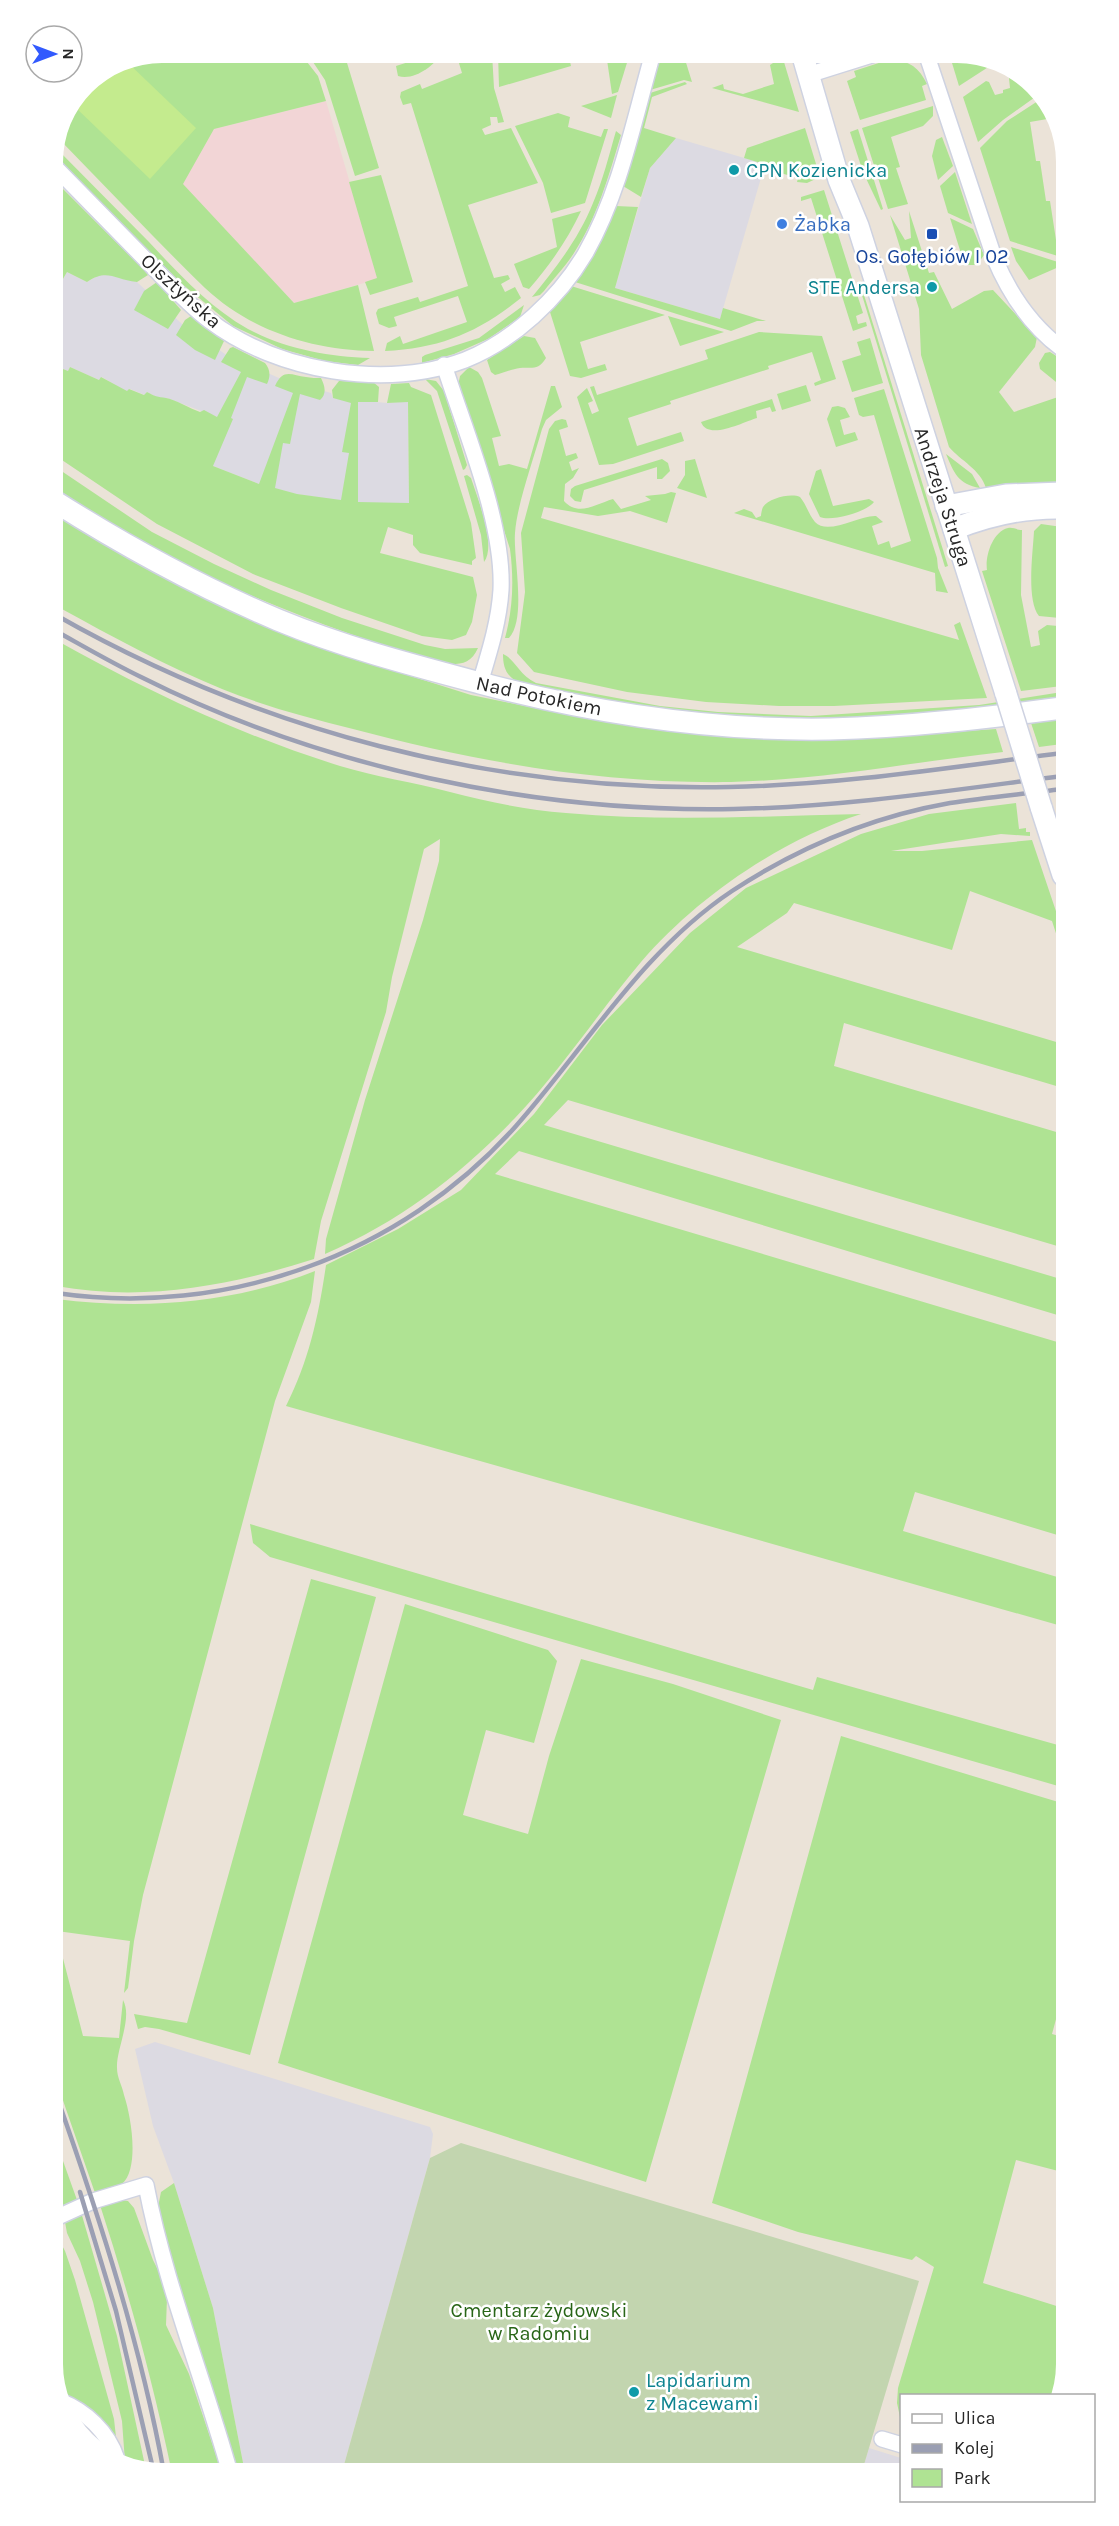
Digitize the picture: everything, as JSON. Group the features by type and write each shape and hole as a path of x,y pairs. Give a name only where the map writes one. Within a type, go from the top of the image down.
{"main road":[{"name":"Andrzeja Struga","path":"815,66 849,166 858,226 1056,853"},
{"path":"946,506 1006,495 1056,493"},
{"name":"Nad Potokiem","path":"63,506 143,554 278,620 365,651 526,696 593,709 747,726 828,729 963,722 1056,709"},
{"path":"954,529 1009,511 1056,508"}],"street":[{"name":"Olsztyńska","path":"63,175 179,293 210,321 247,343 305,366 348,373 383,374 444,365 464,360 500,342 545,304 584,256 612,193 650,63"},
{"path":"929,63 1006,287 1027,316 1056,343"},
{"path":"444,365 487,499 499,552 501,589 498,615 480,683"},
{"path":"63,2215 93,2201 146,2185 162,2255 184,2331 227,2463"},
{"path":"73,2408 87,2416 101,2431 111,2449"},
{"path":"882,2439 900,2444"}],"shaded area":[{"path":"326,101 378,279 294,303 182,184 214,129"},
{"path":"676,138 765,164 720,319 615,288 650,168"},
{"path":"67,272 87,282 106,274 137,282 182,324 225,354 279,378 331,393 333,398 387,403 408,401 409,504 362,504 296,494 259,484 213,466 217,417 167,398 160,399 147,392 145,395 130,389 127,392 102,377 99,380 70,367 68,371 63,369 63,279"},
{"path":"155,2042 430,2127 433,2134 430,2158 345,2463 243,2463 213,2308 174,2183 153,2126 135,2049"},
{"path":"869,2448 900,2458 900,2463 864,2463"}],"green space":[{"path":"308,63 318,76 326,101 214,129 183,184 294,303 358,285 374,351 328,347 305,342 262,327 223,303 185,269 65,145 71,124 80,107 92,92 107,80 143,65"},
{"path":"314,63 347,63 379,168 355,176 325,80"},
{"path":"405,63 434,63 417,74 404,77 398,76 396,66"},
{"path":"459,63 493,63 494,88 504,122 498,123 497,117 490,117 491,125 482,129 485,135 511,128 538,183 468,205 494,278 508,275 510,279 501,284 505,292 515,287 521,298 489,321 457,336 424,346 385,351 387,343 400,336 403,344 467,322 458,296 394,317 397,326 389,328 379,324 376,313 378,309 418,297 420,302 468,286 411,103 403,105 400,97 401,92 420,84 422,89 462,73"},
{"path":"498,63 570,63 571,66 499,87"},
{"path":"607,63 627,63 618,92 612,94"},
{"path":"658,63 686,63 692,82 684,80 650,90"},
{"path":"784,63 799,112 712,88 723,84 724,89 743,94 774,84 770,65"},
{"path":"879,63 912,65 927,84 922,86 926,100 860,120 847,81 856,77 854,71"},
{"path":"952,63 986,68 959,86"},
{"path":"133,68 196,128 150,179 78,110 92,92 107,80"},
{"path":"1009,78 1033,99 978,142 963,97 986,81 989,82 995,95 1010,88"},
{"path":"685,82 687,84 652,97 644,128 676,138 650,168 641,197 623,186 650,93"},
{"path":"617,95 611,118 581,106"},
{"path":"1035,103 1046,119 1030,122 1036,161 1040,161 1046,201 1050,201 1056,255 1010,241 980,148 1007,121"},
{"path":"933,106 933,116 923,126 891,137 900,167 896,168 908,204 888,209 862,128"},
{"path":"558,113 570,117 568,127 601,137 604,129 608,129 585,203 551,213 543,183 515,126"},
{"path":"805,128 820,177 807,183 797,182 798,178 744,158 747,148"},
{"path":"858,129 883,209 881,210 863,172 850,132"},
{"path":"616,131 621,135 612,165 602,196 582,240 544,291 532,297 550,275 581,228 600,185"},
{"path":"942,137 953,166 938,180 932,156 936,140"},
{"path":"63,155 183,278 220,311 262,336 292,347 323,354 370,358 358,365 325,361 282,349 233,326 182,284 63,164"},
{"path":"955,172 972,224 948,213 940,186"},
{"path":"381,175 413,282 370,295 365,282 377,278 349,182"},
{"path":"63,189 148,275 137,282 106,275 87,282 67,272 63,279"},
{"path":"824,190 863,313 856,316 858,324 866,322 867,326 853,331 811,198 801,201 801,197"},
{"path":"616,206 638,207 615,288 720,319 723,308 766,321 757,321 731,331 575,282 593,255"},
{"path":"581,211 564,242 544,271 529,289 523,287 514,264 557,247 552,219"},
{"path":"909,211 929,273 934,272 952,309 984,291 993,290 1037,337 1035,347 999,392 1014,412 1056,398 1056,487 1025,484 986,488 975,470 949,447 921,355 919,309 890,215 905,240 911,238"},
{"path":"950,218 973,229 984,255 977,265 964,263"},
{"path":"1011,247 1056,261 1056,268 1029,280 1016,261"},
{"path":"157,282 181,310 168,329 134,310 144,291"},
{"path":"858,282 860,282 948,566 945,567"},
{"path":"571,286 665,315 580,342 588,369 605,364 607,370 581,378 570,376 550,312"},
{"path":"524,305 520,317 488,339 454,354 422,363 422,357 425,355 479,338"},
{"path":"191,316 224,341 215,360 195,350 176,335 185,320"},
{"path":"668,316 724,332 680,346"},
{"path":"759,332 822,336 836,379 815,386 814,383 821,380 812,352 768,366 769,369 670,401 671,404 628,418 637,446 681,432 684,441 613,464 599,465 577,397 587,388 593,401 588,403 592,414 599,411 590,387 594,386 597,395 708,359 705,350"},
{"path":"524,336 535,338 546,358 543,362 535,367 495,375 491,372 487,360"},
{"path":"870,338 883,383 852,392 842,361 861,355 857,342"},
{"path":"233,347 265,363 269,370 269,378 267,384 247,377 231,418 233,419 213,466 259,484 293,393 275,386 278,380 288,374 321,378 324,387 322,398 320,400 300,394 290,444 283,443 275,488 297,494 341,500 349,453 342,452 351,403 333,398 332,390 339,381 373,382 379,387 378,402 358,402 358,502 409,503 408,402 387,403 391,384 409,383 411,387 431,395 471,523 476,558 472,561 472,565 420,553 413,545 413,535 388,527 380,553 473,577 477,595 472,622 466,635 452,640 422,636 253,574 157,524 63,461 63,369 68,371 70,367 99,380 101,377 127,391 129,389 144,395 147,392 200,412 204,410 217,417 241,372 221,362"},
{"path":"1050,352 1056,356 1056,382 1040,369 1039,363 1045,353"},
{"path":"469,367 478,372 482,378 501,436 492,438 499,466 509,464 527,469 551,386 555,386 562,407 546,420 542,429 516,521 518,603 514,629 509,638 505,638 512,594 510,549 458,386 460,376"},
{"path":"425,379 436,381 444,391 467,465 463,470 437,391"},
{"path":"806,385 811,401 782,410 777,394"},
{"path":"884,389 937,558 938,568 948,593 936,591 935,573 734,513 744,509 752,512 756,518 761,516 763,507 770,501 780,497 796,496 800,497 815,522 821,526 836,526 876,516 883,522 872,526 878,545 889,541 891,548 911,541 874,415 863,417 859,415 854,398"},
{"path":"772,399 776,411 772,412 770,407 756,411 757,418 726,429 711,430 701,422"},
{"path":"832,407 845,408 850,417 840,420 844,435 855,432 858,440 836,447 827,419"},
{"path":"566,420 568,427 559,430 566,456 576,453 578,458 569,462 572,471 579,468 573,478 565,484 564,501 569,506 581,509 613,499 621,509 651,500 645,496 676,493 667,523 630,511 598,516 544,507 541,518 959,640 954,625 960,622 987,698 834,706 706,702 627,692 534,672 517,653 525,592 521,533 549,429 555,421"},
{"path":"946,454 972,474 980,488 967,484 958,477"},
{"path":"662,459 668,463 670,471 662,479 657,479 657,467 584,490 581,502 575,501 570,496 571,489 575,486"},
{"path":"695,459 707,498 677,488 685,475 685,461"},
{"path":"821,469 833,506 869,499 874,502 848,515 832,518 820,517 809,494 816,471"},
{"path":"63,472 152,532 271,590 342,618 425,645 445,649 478,648 472,657 464,662 443,664 368,640 259,599 187,566 114,528 63,497"},
{"path":"464,476 471,478 487,533 487,554 484,562 481,535"},
{"path":"63,515 283,633 328,650 471,695 588,719 646,726 893,736 996,729 1003,752 765,781 683,782 540,769 400,741 254,701 201,680 63,610"},
{"path":"1041,524 1056,526 1056,618 1039,616 1035,609 1031,588 1034,531"},
{"path":"1012,528 1022,530 1021,595 1031,647 1040,645 1038,631 1047,625 1056,626 1056,687 1021,691 982,571 987,570 987,559 991,546 1002,530"},
{"path":"63,644 194,710 303,754 354,770 493,802 551,812 603,816 713,818 861,814 830,825 770,856 741,874 687,915 625,981 532,1100 472,1160 403,1212 325,1254 326,1239 365,1100 423,920 439,861 440,839 424,849 392,977 386,1012 321,1221 314,1259 251,1277 186,1289 154,1292 89,1291 63,1287"},
{"path":"503,654 536,683 660,706 718,712 811,716 979,705 1056,693 1056,697 985,707 883,716 808,719 733,717 636,705 519,683 506,671"},
{"path":"1056,717 1056,745 1039,747 1031,723"},
{"path":"1016,803 1019,829 1026,828 1030,836 1001,834 891,851 922,851 1032,840 1056,911 1056,933 1052,921 970,891 952,950 794,903 787,913 737,947 1056,1042 1056,1086 844,1023 834,1066 1056,1132 1056,1246 568,1100 544,1125 1056,1278 1056,1315 519,1151 495,1174 1056,1342 1056,1535 915,1492 903,1531 1056,1577 1056,1624 286,1406 301,1372 312,1337 326,1265 398,1229 461,1190 534,1114 602,1025 690,933 746,888 861,834 929,814"},
{"path":"315,1271 311,1302 275,1401 143,1895 128,1988 124,1993 130,1941 63,1932 63,1300 122,1304 187,1302 252,1291"},
{"path":"250,1524 813,1690 817,1677 1056,1744 1056,1785 270,1557 253,1543"},
{"path":"311,1579 376,1597 250,2055 159,2029 145,2027 138,2029 134,2014 187,2023"},
{"path":"405,1604 548,1650 557,1661 534,1743 486,1730 463,1815 528,1834 549,1756 581,1659 673,1684 781,1720 646,2182 278,2063"},
{"path":"841,1736 1056,1801 1056,2019 1052,2034 1056,2035 1056,2170 1016,2160 983,2283 1056,2306 1056,2364 1051,2394 900,2394 900,2417 897,2403 898,2388 934,2267 916,2256 912,2260 798,2232 712,2203"},
{"path":"63,1958 83,2036 119,2038 123,2000 126,2007 117,2068 131,2128 131,2166 122,2184 113,2189 95,2193 63,2100"},
{"name":"Cmentarz żydowski w Radomiu","path":"461,2143 919,2281 864,2463 345,2463 430,2158"},
{"path":"63,2161 77,2200 63,2205"},
{"path":"174,2183 213,2308 243,2463 233,2463 187,2322 174,2267 166,2250 158,2207 161,2192"},
{"path":"121,2200 128,2201 134,2208 153,2260 163,2280 167,2298 166,2325 189,2374 219,2463 170,2463 140,2338 100,2205"},
{"path":"81,2212 117,2336 144,2461 125,2455 122,2421 93,2302 65,2222"},
{"path":"63,2247 75,2280 114,2419 116,2437 91,2410 68,2395 63,2364"}],"railway":[{"path":"63,619 132,655 213,691 295,721 380,746 466,765 553,779 641,786 771,786 896,774 1056,754"},
{"path":"63,635 141,677 210,709 281,736 355,759 430,778 506,793 582,803 658,808 775,808 939,792 1056,777"},
{"path":"63,1294 120,1298 183,1296 246,1285 307,1267 365,1242 420,1210 470,1171 516,1126 616,1001 670,942 732,891 757,875 810,848 892,816 950,803 1056,790"},
{"path":"63,2115 132,2331 162,2463"},
{"path":"80,2192 116,2311 151,2462"}],"place":[{"name":"CPN Kozienicka","path":"734,170"},
{"name":"Żabka","path":"782,224"},
{"name":"Os. Gołębiów I 02","path":"932,234"},
{"name":"STE Andersa","path":"932,287"},
{"name":"Lapidarium z Macewami","path":"634,2392"}]}
